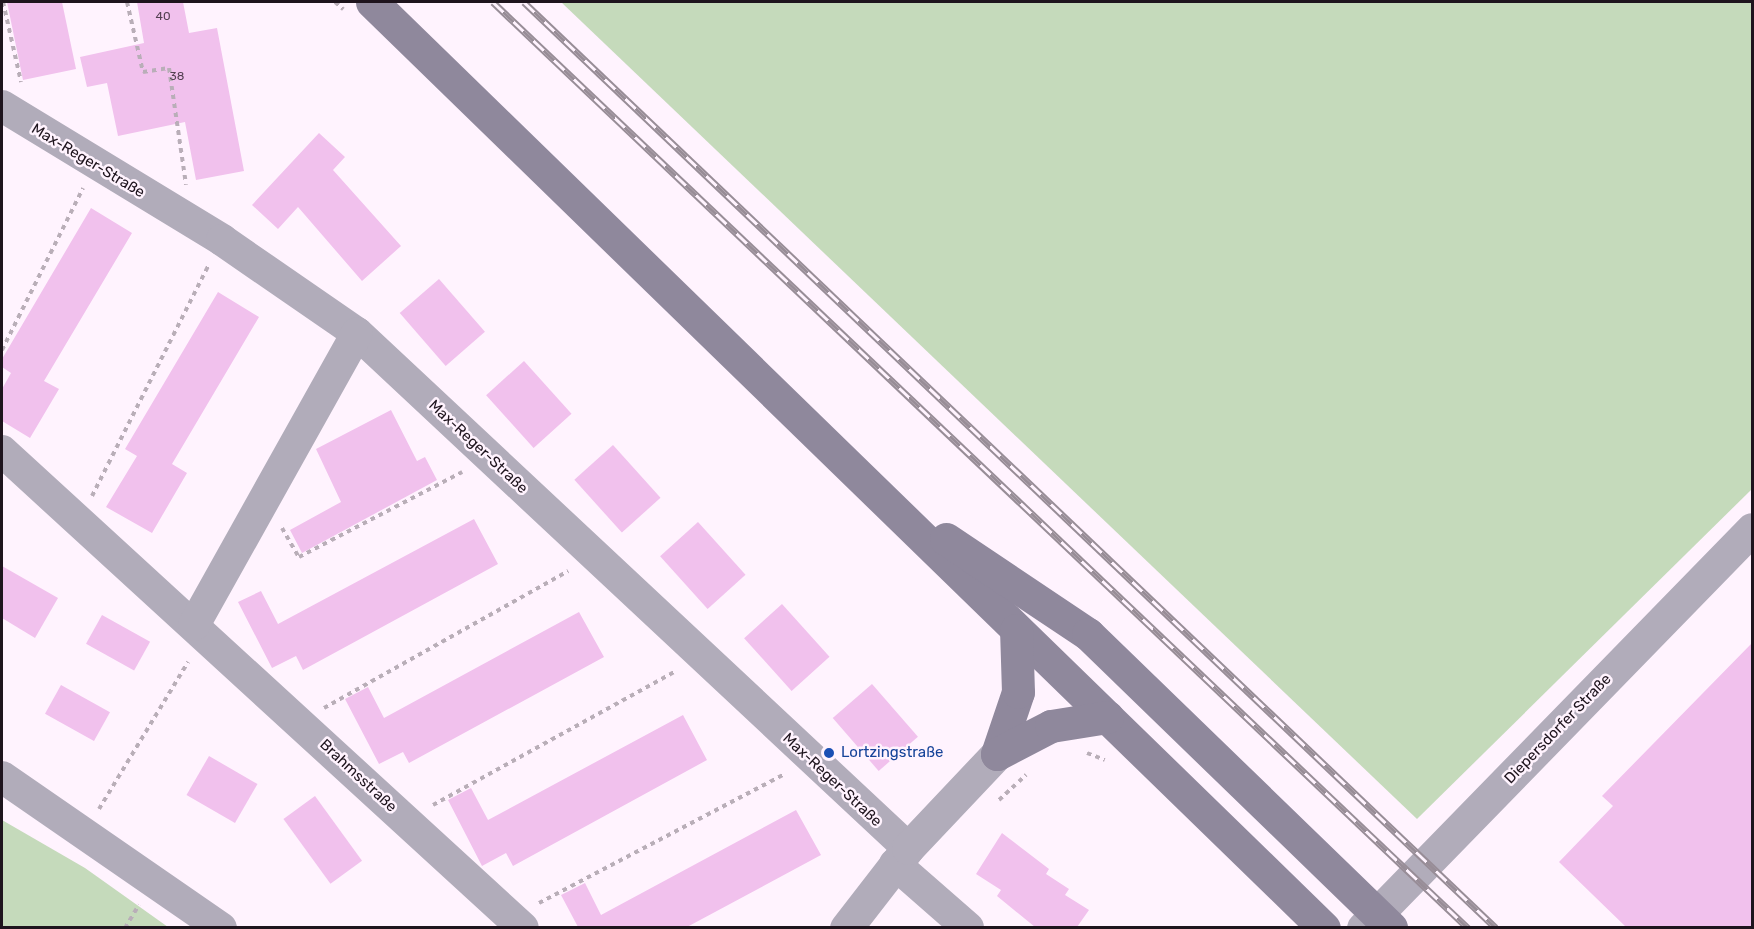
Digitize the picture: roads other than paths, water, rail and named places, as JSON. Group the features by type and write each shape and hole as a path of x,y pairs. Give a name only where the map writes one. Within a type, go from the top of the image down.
{"main road":[{"path":"372,2 1324,927"},
{"path":"885,498 1088,634 1377,923"},
{"path":"997,754 1018,692 1016,630"},
{"path":"997,754 1051,726 1107,717"}],"street":[{"name":"Max-Reger-Straße","path":"2,106 31,127 222,240 357,333 811,760 902,856"},
{"path":"199,630 265,502 357,333"},
{"name":"Brahmsstraße","path":"2,451 80,520 517,923"},
{"name":"Diepersdorfer Straße","path":"1377,923 1752,529"},
{"path":"846,927 902,856 997,754"},
{"path":"2,777 86,830 222,927"},
{"path":"902,856 968,927"}],"railway":[{"path":"493,2 1468,928"},
{"path":"524,2 1496,928"}],"place":[{"name":"Lortzingstraße","path":"829,753"}]}
